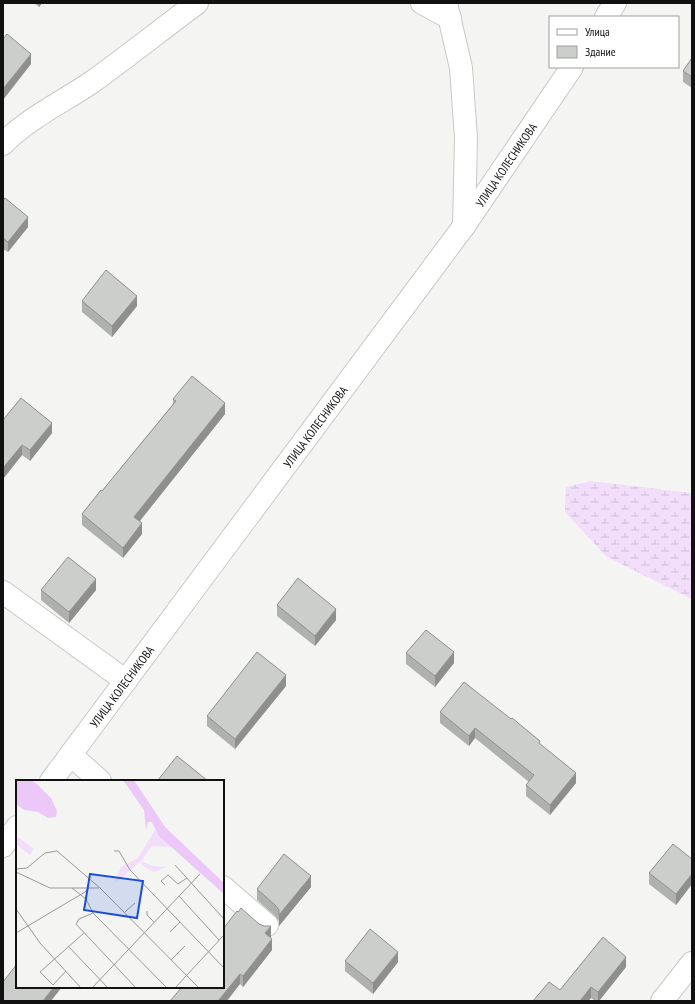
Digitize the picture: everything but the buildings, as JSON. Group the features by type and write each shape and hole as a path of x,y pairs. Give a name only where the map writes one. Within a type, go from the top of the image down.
{"street":[{"path":"3,144 16,132 44,112 92,82 197,3"},
{"path":"422,3 448,11 461,68 466,138 464,226"},
{"path":"607,16 615,3"},
{"name":"УЛИЦА КОЛЕСНИКОВА","path":"52,780 464,226 571,68"},
{"path":"3,592 126,681"},
{"path":"71,755 99,780"},
{"path":"3,846 16,828"},
{"path":"224,888 267,925"},
{"path":"662,1001 692,963"}],"green space":[{"path":"591,481 692,493 692,599 607,557 565,512 566,487"}]}
